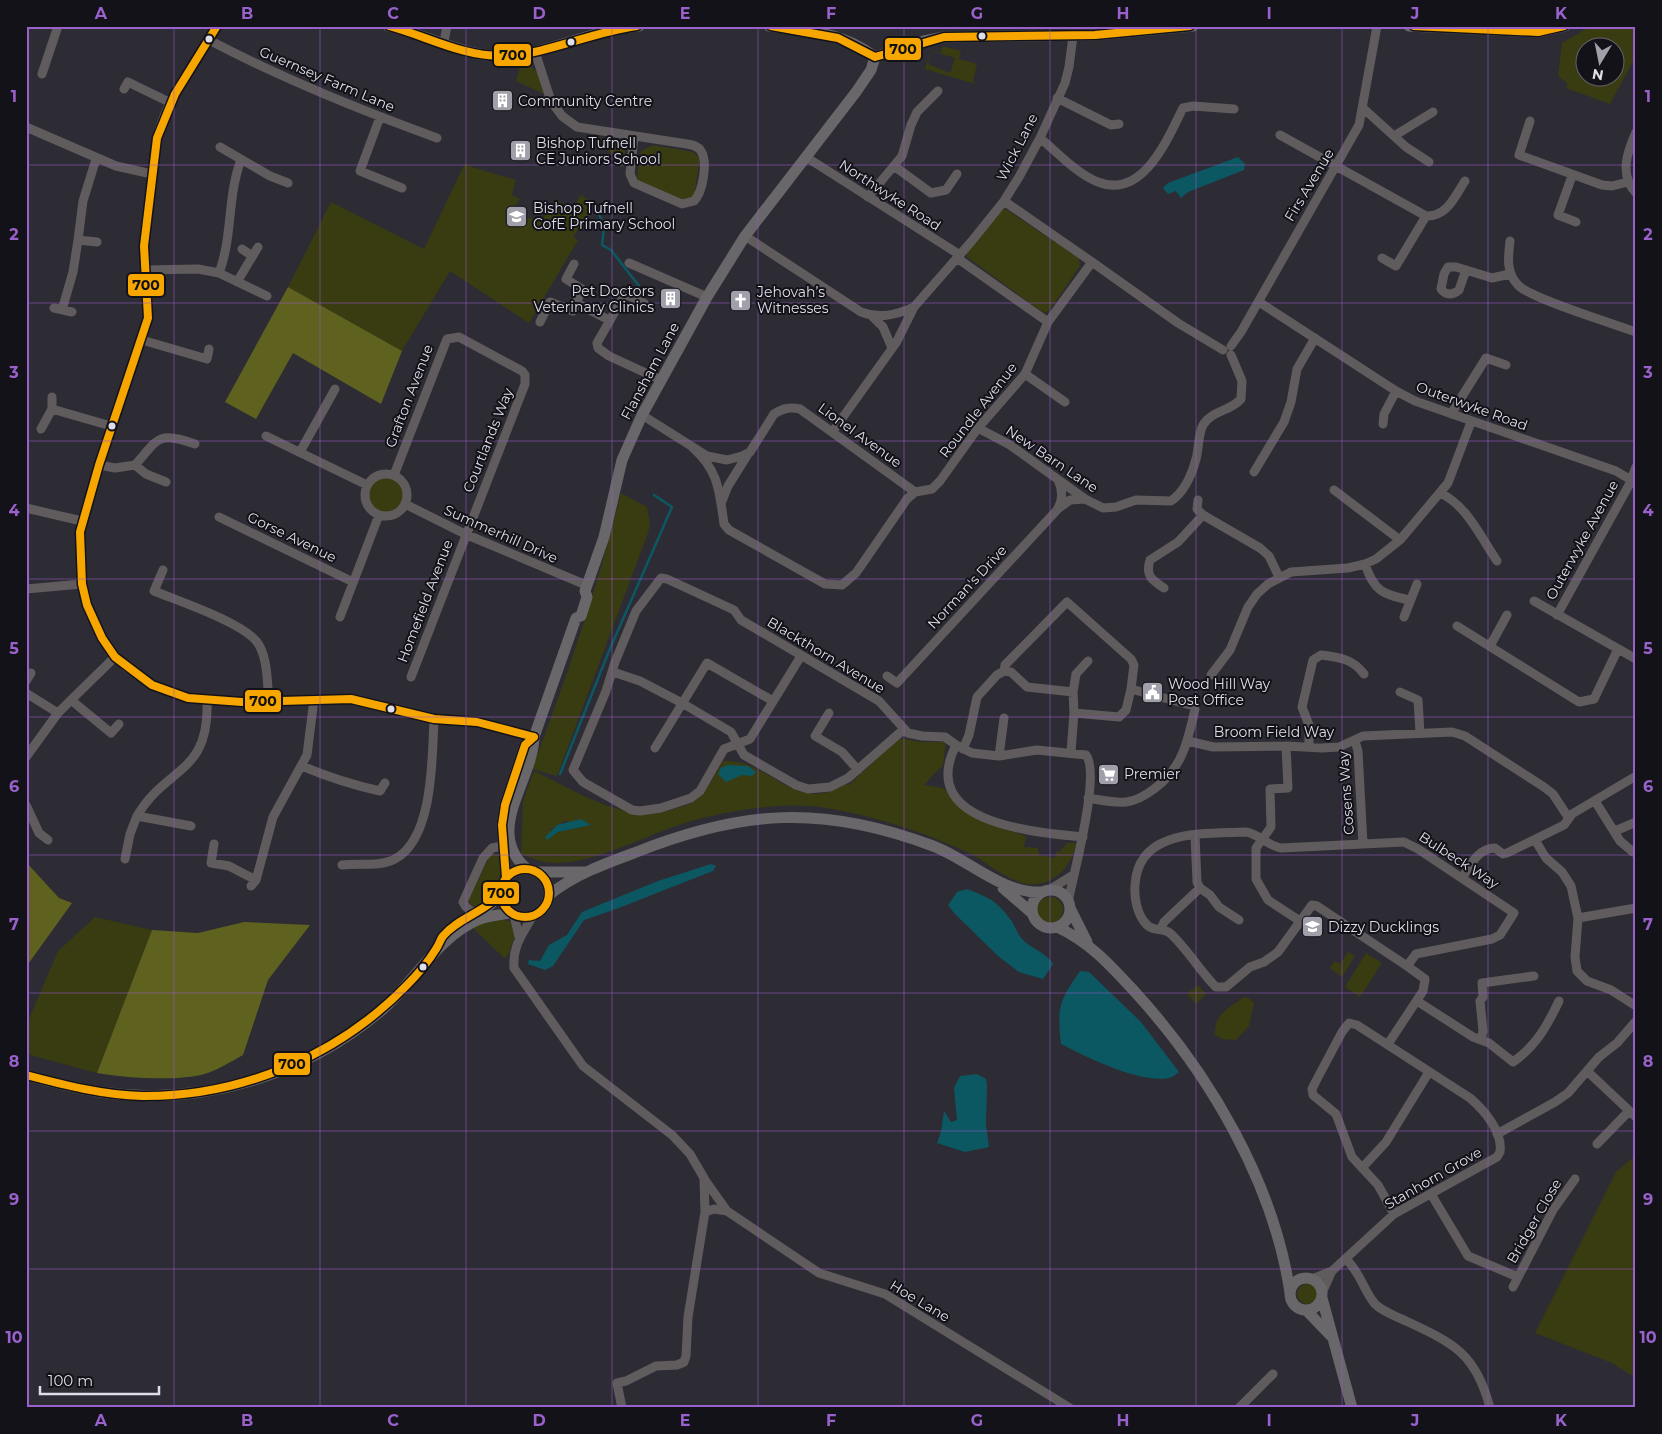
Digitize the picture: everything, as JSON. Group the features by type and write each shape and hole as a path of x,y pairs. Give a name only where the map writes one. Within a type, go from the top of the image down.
{"main road":[{"path":"388,26 491,56 535,52 606,31 639,26"},
{"path":"769,26 835,35 856,43 874,57 924,41 944,37 1060,32 1073,36 1193,26"},
{"path":"1410,26 1538,32 1565,26"},
{"name":"Flansham Lane","path":"532,871 517,860 510,848 513,804 534,750 534,738 576,618 581,616 587,597 585,588 604,537 622,460 642,415 661,380 707,297 745,236 871,70 874,57"},
{"name":"Flansham Lane","path":"506,878 502,846 502,824 505,805 525,745 534,738"},
{"path":"549,895 585,872 689,832 743,820 788,818 851,821 887,830 957,857 996,881 1032,913 1038,924 1050,928 1057,927 1066,920 1069,905"},
{"path":"437,949 446,933 474,913 489,907 500,893 506,878 515,871 585,872"},
{"path":"26,1075 101,1092 141,1095 207,1091 263,1078 337,1043 361,1027 399,994 437,949 454,934 480,919 512,914 532,917 544,908 549,895 546,882 532,871"},
{"path":"996,881 1029,892 1046,891 1061,893 1087,942 1168,1028 1201,1075 1237,1137 1285,1258 1293,1303 1306,1310 1332,1337"},
{"path":"1032,913 1034,900 1046,891"},
{"path":"500,893 501,900 512,914"},
{"path":"1057,927 1087,942"},
{"path":"1285,1258 1308,1279 1319,1284 1352,1408"},
{"path":"1290,1293 1294,1283 1308,1279"},
{"path":"1306,1310 1316,1307 1322,1295"}],"street":[{"path":"42,74 57,28 46,26"},
{"path":"217,26 169,102 162,120 152,174 144,246 149,311 142,340 111,426 82,521 79,550 82,584 94,621 115,658 152,685 188,698 269,701 351,698 434,719 477,722 534,738"},
{"path":"444,42 447,26"},
{"name":"Firs Avenue","path":"1227,348 1259,302 1293,239 1360,125 1378,26"},
{"name":"Wick Lane","path":"832,431 892,348 914,307 959,257 1004,200 1040,138 1057,98 1069,67 1073,36"},
{"name":"Guernsey Farm Lane","path":"209,40 251,63 380,117 437,138"},
{"path":"535,52 551,101 567,120 586,130 688,144 698,148 704,161 699,194 694,201 682,204 634,183 630,174 634,137"},
{"path":"124,88 128,82 169,102"},
{"path":"868,197 905,150 913,119 938,91"},
{"path":"1057,98 1111,125 1119,124"},
{"path":"1040,138 1087,176 1108,185 1118,185 1136,178 1160,154 1182,108 1194,106 1234,109"},
{"path":"1364,109 1394,136 1429,162"},
{"path":"1394,136 1433,112"},
{"path":"380,117 360,171 402,188"},
{"path":"1530,121 1519,155 1572,176 1602,185 1612,186 1628,182"},
{"path":"26,127 96,159 131,171 152,174"},
{"path":"1636,132 1626,159 1625,170 1628,182 1636,193"},
{"path":"1280,135 1426,216 1435,216 1443,212 1465,181"},
{"path":"220,147 270,176 288,183"},
{"name":"Northwyke Road","path":"806,157 959,257 1048,322"},
{"path":"72,312 58,309 73,272 82,201 96,159"},
{"path":"219,273 227,242 233,185 241,160"},
{"path":"894,166 931,193 946,190 957,174"},
{"path":"1572,176 1558,214 1576,222"},
{"path":"1004,200 1178,323 1227,348"},
{"path":"1382,258 1396,266 1426,216"},
{"path":"745,236 861,312 872,316 893,315 914,307"},
{"path":"78,240 97,242"},
{"path":"1510,241 1508,262 1510,274 1525,291 1636,332"},
{"path":"237,282 258,248"},
{"path":"242,249 252,256"},
{"name":"Roundle Avenue","path":"915,492 932,489 940,482 978,428 1025,374 1048,322 1092,262"},
{"path":"629,263 707,297"},
{"path":"540,322 550,302 573,311 582,289 566,279 574,264"},
{"path":"145,270 198,269 219,273 267,296"},
{"path":"1466,270 1492,278 1510,274"},
{"path":"644,303 625,294 597,343 598,348 609,356 661,380"},
{"name":"Outerwyke Road","path":"1259,302 1396,391 1471,422 1616,471 1633,481"},
{"path":"576,303 609,320"},
{"path":"872,316 883,327 892,348"},
{"name":"Grafton Avenue","path":"394,475 444,343 451,337 459,337 522,371 525,375 525,384"},
{"path":"1254,472 1284,422 1291,402 1297,369 1316,338"},
{"path":"142,340 207,358 210,349"},
{"name":"New Barn Lane","path":"978,428 1010,445 1085,499 1103,508 1109,508 1132,500 1165,502 1176,498 1190,476 1204,423 1212,416 1237,404 1241,399 1242,381 1231,356 1225,355 1227,348"},
{"path":"1451,414 1486,358 1506,365"},
{"path":"1025,374 1065,402"},
{"name":"Courtlands Way","path":"465,534 525,384"},
{"path":"300,452 335,389"},
{"path":"1383,424 1384,414 1396,391"},
{"path":"41,429 52,409 52,397"},
{"name":"Lionel Avenue","path":"750,452 774,414 786,408 800,409 915,492"},
{"path":"52,409 111,426"},
{"path":"642,415 707,456 727,460 750,452"},
{"path":"1211,675 1230,650 1248,607 1256,594 1279,577 1291,572 1348,568 1365,564 1382,555 1400,540 1448,483 1471,422"},
{"path":"266,436 367,485"},
{"path":"99,464 115,468 135,465 155,440 176,438 195,444"},
{"path":"692,447 710,466 716,477 722,503 724,524 729,530 817,580 833,586 849,581 856,573 882,533 900,512 907,499 915,492"},
{"path":"722,503 728,486 750,452"},
{"path":"135,465 146,474 166,482"},
{"name":"Outerwyke Avenue","path":"1557,615 1633,481 1636,468"},
{"path":"381,474 394,475 404,484 406,490 405,504 395,514 379,515 367,503 365,497 367,485 381,474"},
{"path":"1057,510 1062,498 1061,486 1058,480"},
{"path":"1334,490 1400,540"},
{"path":"1440,494 1451,498 1461,507 1497,561"},
{"name":"Norman's Drive","path":"887,676 897,683 1057,510 1070,500 1085,499"},
{"path":"1198,500 1197,509 1203,515 1260,548 1268,556 1279,577"},
{"path":"27,504 82,521"},
{"name":"Summerhill Drive","path":"405,504 465,534 585,588"},
{"path":"340,617 379,515"},
{"path":"1164,588 1149,577 1150,560 1178,542 1203,515"},
{"name":"Gorse Avenue","path":"220,517 353,582"},
{"name":"Homefield Avenue","path":"410,677 465,534"},
{"path":"1365,564 1371,582 1378,590 1409,600"},
{"path":"163,570 154,591 244,628 256,640 264,655 269,701"},
{"name":"Blackthorn Avenue","path":"737,744 724,749 700,791 691,798 648,811 632,810 583,782 573,770 636,611 661,578 734,610 741,620 879,702 903,730"},
{"path":"26,589 82,584"},
{"path":"1404,616 1417,584"},
{"path":"1534,601 1617,651 1636,659"},
{"path":"1004,671 1005,665 1068,602 1131,659 1134,665 1126,710 1119,717 1074,713"},
{"path":"1490,646 1507,614"},
{"path":"1457,626 1573,699 1584,702 1594,699 1597,695 1617,651"},
{"path":"737,744 750,739 801,656"},
{"path":"1309,746 1309,725 1302,707 1313,660 1321,656 1347,661 1357,664 1364,674"},
{"path":"26,757 58,713 115,658"},
{"path":"1071,752 1074,713 1073,692 1076,674 1088,661"},
{"path":"655,748 707,663 773,702"},
{"path":"1073,692 1027,687 1011,672 1004,671 997,675 977,697 970,735 951,756 950,782 956,798 970,811 1022,830 1083,837"},
{"path":"613,672 640,681 731,732 744,755 796,785 808,789 830,787 848,778 903,730 922,736 945,737 959,747 972,752 999,756 1037,750 1086,755 1091,762 1088,798 1079,860 1073,875 1069,905"},
{"path":"1088,798 1126,802 1145,796 1170,776 1177,766 1188,741 1194,706 1131,689"},
{"path":"1400,692 1418,700 1420,733"},
{"path":"26,693 58,713"},
{"path":"214,844 211,863 229,866 253,883 273,817 302,766 310,741 314,699"},
{"path":"71,700 111,733 119,724"},
{"path":"125,859 130,834 137,816 150,795 180,772 197,754 206,730 208,700"},
{"path":"829,713 815,736 842,752 858,770"},
{"path":"999,756 1004,718"},
{"path":"342,865 382,863 402,854 410,843 429,800 434,719"},
{"name":"Broom Field Way","path":"1188,741 1213,747 1339,747 1363,736 1452,732 1465,736 1553,794 1568,817"},
{"name":"Cosens Way","path":"1355,741 1358,751 1363,844"},
{"path":"1286,746 1288,788 1270,789 1271,827 1262,839 1254,856 1258,885 1268,900 1300,921 1309,908 1317,906 1425,979 1426,984 1417,1001 1388,1044"},
{"path":"302,766 352,786 380,791 385,783"},
{"path":"1462,878 1474,859 1485,850 1495,848 1499,852 1507,853 1535,840 1564,825 1568,817 1595,801 1604,793 1636,776"},
{"path":"1595,801 1620,841 1633,852"},
{"path":"26,805 37,837 48,840"},
{"path":"137,816 191,826"},
{"path":"1615,831 1636,822"},
{"name":"Bulbeck Way","path":"1300,921 1278,952 1264,962 1250,967 1226,987 1220,988 1211,982 1170,932 1148,926 1140,913 1134,892 1135,880 1140,864 1145,856 1160,843 1195,835 1246,832 1262,839 1273,847 1281,848 1409,844 1514,913 1500,934 1492,938 1416,954 1407,966"},
{"path":"1195,835 1200,888 1210,895 1219,907 1239,920"},
{"path":"1535,840 1546,858 1567,879 1578,918 1575,957 1577,971 1587,981 1611,990 1636,1006"},
{"path":"474,913 463,902 483,858 492,848 502,846"},
{"path":"1046,891 1073,875"},
{"path":"1162,929 1164,922 1200,888"},
{"path":"1578,918 1636,908"},
{"name":"Hoe Lane","path":"512,914 519,937"},
{"name":"Hoe Lane","path":"532,917 519,937 514,954 514,968 575,1056 600,1080 672,1134 690,1154 727,1211 819,1273 884,1294 1070,1408"},
{"path":"1481,1039 1483,1031 1480,1001 1484,997 1482,983 1534,976"},
{"path":"1417,1001 1473,1037 1481,1039 1513,1062 1528,1052 1543,1032 1559,1001"},
{"path":"1394,1214 1378,1185 1352,1157 1336,1114 1313,1095 1312,1089 1342,1032 1350,1023 1357,1025 1388,1044 1470,1098 1479,1107 1497,1134 1555,1102 1568,1092 1599,1056 1616,1043 1635,1023"},
{"path":"1587,1071 1632,1114 1597,1144"},
{"path":"1362,1168 1386,1142 1429,1072"},
{"name":"Stanhorn Grove","path":"1308,1279 1332,1271 1374,1230 1394,1214 1497,1157 1501,1146 1497,1134"},
{"name":"Hoe Lane","path":"622,1408 617,1382 626,1381 656,1366 677,1365 684,1362 687,1349 691,1294 705,1212 704,1178"},
{"name":"Bridger Close","path":"1513,1287 1553,1210 1575,1179"},
{"name":"Bridger Close","path":"1431,1194 1468,1256 1518,1277"},
{"path":"705,1212 714,1209 727,1211"},
{"path":"1346,1259 1362,1279 1376,1304 1386,1312 1443,1339 1462,1352 1477,1370 1490,1408"},
{"name":"Stanhorn Grove","path":"1322,1295 1332,1271"},
{"path":"1239,1408 1273,1374"}],"shaded area":[{"path":"1591,26 1636,26 1636,56 1624,78 1624,38 1574,38 1574,88 1619,88 1610,104 1566,88 1567,83 1558,76 1562,43"},
{"path":"942,46 961,51 959,59 977,64 973,80 975,84 925,69 932,50 941,53","holes":["932,51 955,58 950,73 928,64"]},
{"path":"531,66 537,72 544,94 516,81 520,67"},
{"path":"598,138 619,140 626,146 623,168"},
{"path":"653,145 693,152 700,158 694,197 684,201 639,182 637,177 641,151"},
{"name":"Bishop Tufnell CofE Primary School","path":"465,163 472,167 516,180 512,195 520,199 511,212 518,216 540,222 556,199 572,209 581,195 594,204 573,237 578,240 529,323 450,271 402,351 288,287 331,202 424,249"},
{"path":"1004,208 1079,258 1080,266 1049,311 1044,313 967,257 967,252"},
{"path":"288,287 402,351 381,404 293,353 256,419 225,402"},
{"path":"386,477 393,478 399,482 403,488 403,502 399,508 393,512 386,513 379,512 373,508 369,502 368,495 369,488 373,482 379,478"},
{"path":"621,493 647,507 650,524 648,533 557,776 532,769 581,633"},
{"path":"899,738 922,742 946,742 943,765 924,785 943,788 959,805 986,823 1026,836 1024,847 1038,848 1039,855 1055,858 1056,852 1059,852 1067,843 1076,843 1074,852 1066,867 1053,879 1045,883 1027,884 1011,879 974,856 950,844 880,820 826,808 777,806 743,810 695,820 607,853 571,862 546,862 521,854 523,801 534,771 585,797 621,810 640,813 658,813 693,802 707,788 723,761 739,762 797,790 811,793 827,792 845,784 849,785","holes":["565,821 590,825 558,832 550,830"]},
{"path":"491,853 498,855 500,862 501,869 497,884 489,897 479,907 474,907 468,901"},
{"path":"26,862 59,898 72,903 26,967"},
{"path":"1050,897 1059,901 1063,910 1059,919 1050,923 1041,919 1037,910 1041,901"},
{"path":"95,917 152,930 97,1073 26,1054 26,1026 58,951"},
{"path":"502,919 511,922 516,932 508,956 504,958 473,928 488,921"},
{"path":"244,922 310,925 268,980 243,1055 212,1072 190,1077 149,1078 97,1073 152,930 198,933"},
{"path":"1348,952 1355,956 1342,977 1330,968 1334,961 1340,964"},
{"path":"1366,953 1382,963 1360,997 1345,987"},
{"path":"1198,985 1206,994 1196,1004 1187,994"},
{"path":"1244,997 1254,1003 1249,1026 1236,1040 1222,1039 1215,1035 1217,1021 1223,1012"},
{"path":"1636,1155 1636,1378 1612,1363 1535,1333 1616,1172"},
{"path":"1307,1284 1314,1287 1317,1294 1314,1301 1307,1304 1300,1301 1297,1294 1300,1287"}],"water":[{"path":"1238,157 1245,164 1244,170 1188,192 1181,198 1176,191 1168,194 1163,188 1168,183"},
{"path":"728,765 748,766 756,772 752,776 742,775 726,782 718,774 721,768"},
{"path":"581,819 591,825 558,832 547,840 545,837 557,825"},
{"path":"711,864 716,866 713,871 633,903 584,920 553,966 545,970 528,964 529,960 540,961 549,945 567,935 582,912 658,881"},
{"path":"967,889 988,898 998,905 1013,923 1023,940 1050,960 1053,964 1043,979 1019,972 998,956 954,913 948,905 957,892"},
{"path":"1080,971 1089,972 1141,1022 1179,1072 1169,1078 1144,1077 1114,1068 1061,1044 1059,1021 1061,1005"},
{"path":"977,1074 986,1079 987,1085 986,1124 989,1147 965,1152 937,1143 941,1132 944,1111 951,1122 957,1120 954,1088 960,1076"}],"waterway":[{"path":"597,209 604,227 602,245 611,250 639,286"},
{"path":"560,774 609,651 672,507 654,495"}],"transit line":[{"name":"700","path":"217,26 175,94 157,138 144,246 148,318 99,465 80,532 82,584 87,605 102,638 115,657 152,685 188,698 242,702 351,699 434,719 477,722 534,737"},
{"name":"700","path":"389,26 460,50 503,56 537,51 637,26"},
{"name":"700","path":"771,26 838,38 875,57 944,37 1095,35 1190,26"},
{"name":"700","path":"1414,26 1538,32 1564,26"},
{"name":"700","path":"506,878 502,825 505,805 525,745 534,737"},
{"name":"700","path":"520,869 530,869 539,873 545,879 549,893 545,907 539,913 530,917 520,917 511,913 505,907 501,898 501,888 505,879 511,873 520,869"},
{"name":"700","path":"26,1075 98,1092 142,1096 179,1094 215,1089 251,1080 286,1068 319,1052 380,1010 419,972 449,930 494,900 500,893"}],"place":[{"name":"Community Centre","path":"502,101"},
{"name":"Bishop Tufnell CE Juniors School","path":"520,151"},
{"name":"Bishop Tufnell CofE Primary School","path":"517,216"},
{"name":"Pet Doctors Veterinary Clinics","path":"670,299"},
{"name":"Jehovah’s Witnesses","path":"741,300"},
{"name":"Wood Hill Way Post Office","path":"1152,692"},
{"name":"Premier","path":"1108,774"},
{"name":"Dizzy Ducklings","path":"1312,927"}]}
